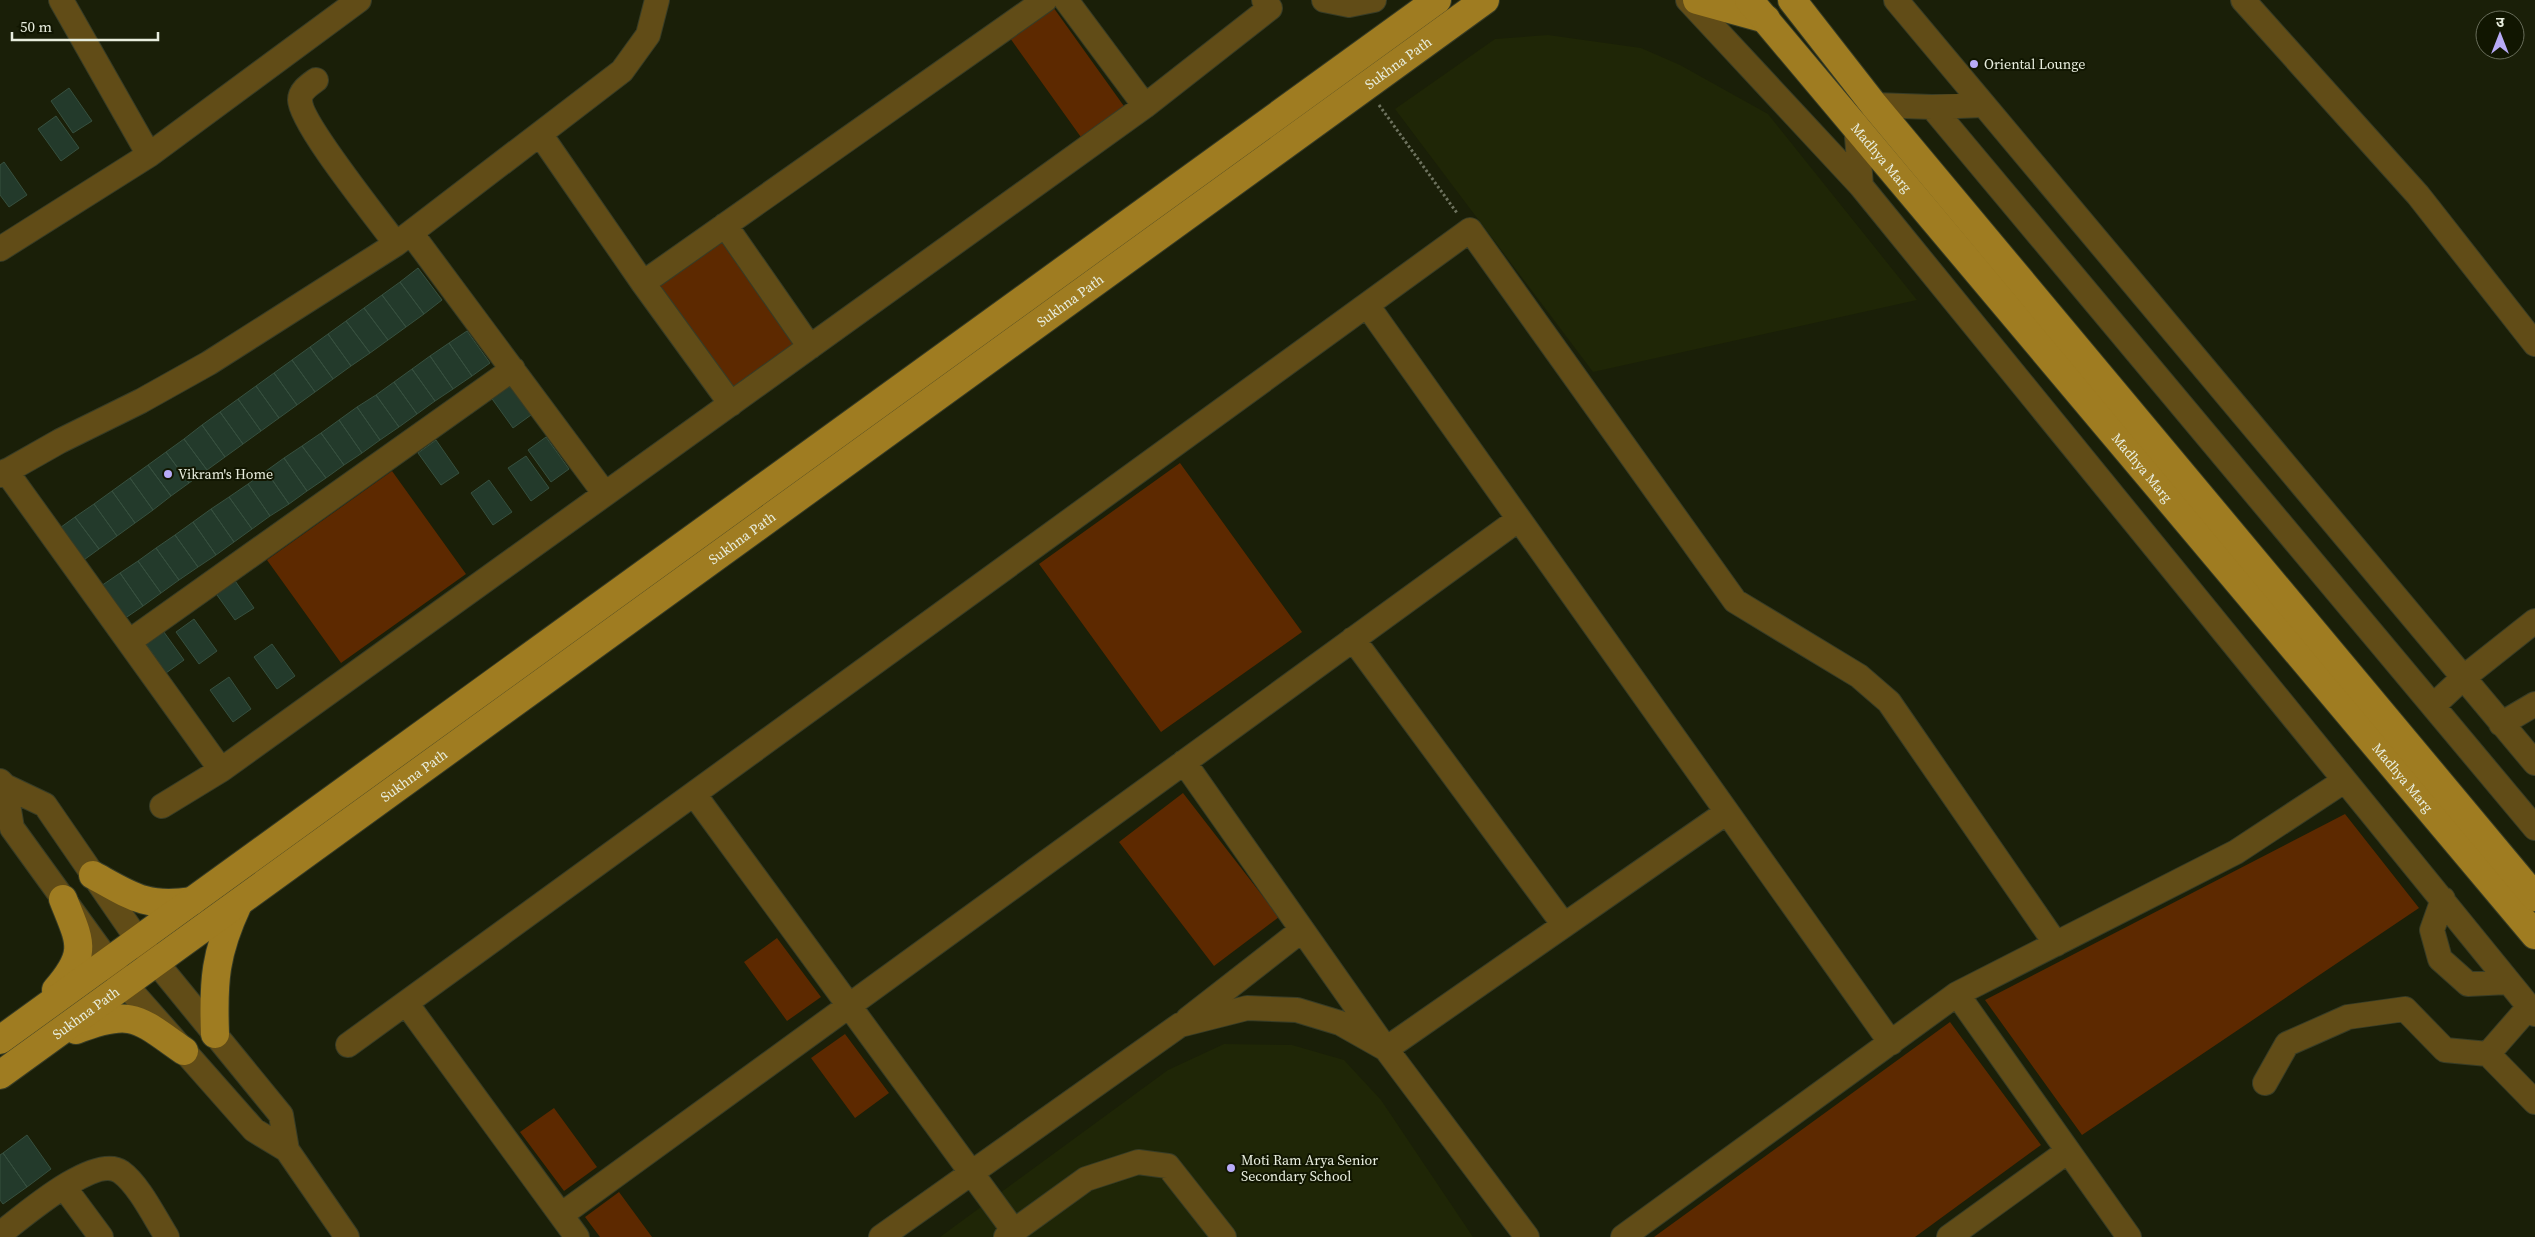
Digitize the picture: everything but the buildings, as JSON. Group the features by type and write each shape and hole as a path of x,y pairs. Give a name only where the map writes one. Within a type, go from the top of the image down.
{"main road":[{"name":"Sukhna Path","path":"0,1040 1437,0"},
{"name":"Sukhna Path","path":"0,1075 1484,0"},
{"path":"1697,0 1757,10"},
{"name":"Madhya Marg","path":"1792,0 1874,105 2535,897"},
{"name":"Madhya Marg","path":"1757,10 1856,124 2535,935"},
{"path":"93,875 127,894 156,904 192,901"},
{"path":"34,1015 64,982 77,962 80,951 75,928 64,900"},
{"path":"215,1034 214,975 225,930 238,902"},
{"path":"41,1046 98,1022 117,1017 139,1021 184,1052"}],"street":[{"path":"61,0 149,155"},
{"path":"0,249 149,155 359,0"},
{"path":"221,770 130,641 3,473 209,363 403,238 622,71 648,35 657,0"},
{"path":"643,283 1045,0"},
{"path":"1066,0 1145,106"},
{"path":"162,806 221,770 1145,106 1270,8 1264,0"},
{"path":"1324,0 1349,5 1374,0"},
{"path":"1688,0 1861,186 2532,1011 2488,1054"},
{"path":"1896,0 2535,763"},
{"path":"2243,0 2418,195 2535,344"},
{"path":"316,80 304,89 299,98 302,111 347,179 403,238 512,369 605,494"},
{"path":"1874,105 1932,107 1984,105"},
{"path":"1932,107 2535,828"},
{"path":"1856,124 1861,186"},
{"path":"540,134 643,283 731,404"},
{"path":"725,225 810,347"},
{"path":"348,1045 1470,230 1735,601 1859,676 1889,702 2056,944"},
{"path":"1367,305 1891,1043"},
{"path":"130,641 512,369"},
{"path":"561,1214 1519,519"},
{"path":"2433,706 2463,678 2535,621"},
{"path":"1353,639 1564,926"},
{"path":"2501,724 2535,704"},
{"path":"1184,762 1386,1049 1527,1237"},
{"path":"1623,1237 1957,994 2236,852 2344,781"},
{"path":"2,784 45,805 138,940 281,1115 287,1150"},
{"path":"2,784 12,828 125,984 254,1130 287,1150 347,1237"},
{"path":"694,794 971,1174 1010,1234 1086,1179 1138,1162 1168,1166 1224,1237"},
{"path":"1386,1049 1727,812"},
{"path":"2442,899 2432,930 2440,959 2468,984 2508,982"},
{"path":"882,1237 1180,1025 1302,930"},
{"path":"1957,994 2129,1237"},
{"path":"406,1003 577,1237"},
{"path":"1180,1025 1247,1008 1297,1010 1340,1024 1386,1049"},
{"path":"2265,1083 2287,1044 2348,1017 2405,1010 2445,1050 2488,1054 2535,1102"},
{"path":"1949,1237 2068,1151"},
{"path":"0,1234 64,1187 83,1176 105,1168 119,1170 130,1179 167,1237"},
{"path":"64,1187 101,1237"}],"path":[{"path":"1366,87 1470,230"}],"shaded area":[{"path":"1053,7 1126,109 1083,140 1010,38"},
{"path":"1548,35 1641,48 1680,65 1768,114 1917,300 1593,372 1395,109 1495,39"},
{"path":"723,237 800,347 733,393 656,284"},
{"path":"1180,463 1302,632 1161,732 1039,564"},
{"path":"392,471 466,574 341,663 267,560"},
{"path":"1183,793 1279,917 1214,966 1119,842"},
{"path":"2345,814 2419,908 2082,1135 1985,1000"},
{"path":"777,938 821,997 787,1021 744,962"},
{"path":"1950,1022 2041,1145 1915,1237 1654,1237"},
{"path":"845,1034 889,1093 855,1118 811,1058"},
{"name":"Moti Ram Arya Senior Secondary School","path":"1224,1044 1292,1045 1344,1060 1381,1100 1473,1237 940,1237 1168,1070"},
{"path":"554,1108 597,1167 564,1191 520,1132"},
{"path":"619,1192 652,1237 600,1237 585,1217"}],"place":[{"name":"Oriental Lounge","path":"1974,64"},
{"name":"Vikram's Home","path":"168,474"},
{"name":"Moti Ram Arya Senior Secondary School","path":"1231,1168"}]}
